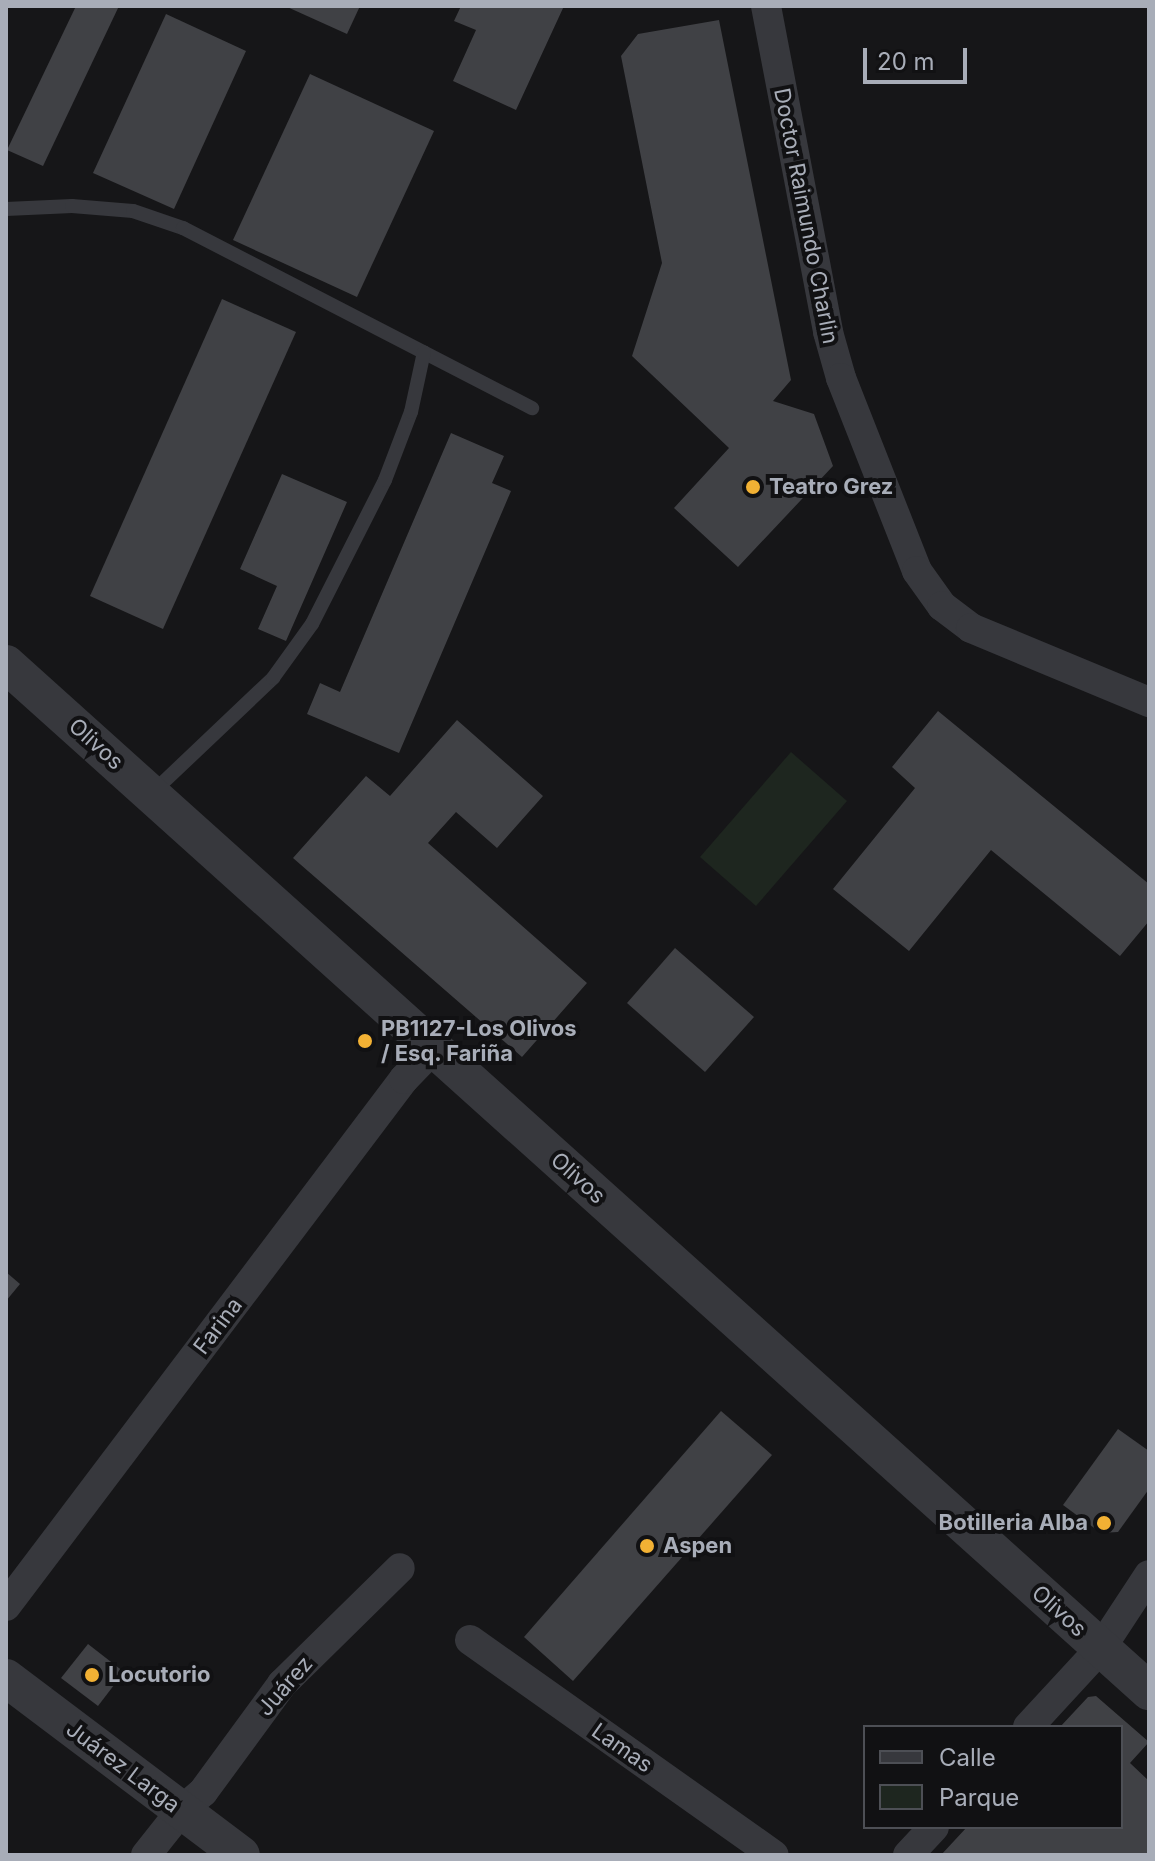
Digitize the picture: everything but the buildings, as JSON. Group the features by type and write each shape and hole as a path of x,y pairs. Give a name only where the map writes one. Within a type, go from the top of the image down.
{"street":[{"name":"Doctor Raimundo Charlin","path":"766,6 828,332 841,378 917,571 942,606 971,628 1149,702"},
{"name":"Olivos","path":"6,664 1149,1691"},
{"name":"Farina","path":"6,1606 404,1079 433,1049"},
{"name":"Juárez","path":"146,1855 181,1811 203,1792 282,1684 400,1568"},
{"path":"1030,1725 1101,1648 1149,1575"},
{"name":"Lamas","path":"470,1640 774,1855"},
{"name":"Juárez Larga","path":"6,1678 241,1855"},
{"path":"908,1855 932,1829"}],"lane":[{"path":"6,209 72,206 133,211 183,228 532,408"},
{"path":"152,794 273,678 312,624 385,480 411,412 424,352"}],"green space":[{"path":"791,752 847,801 756,906 700,857"}],"place":[{"name":"Teatro Grez","path":"753,487"},
{"name":"PB1127-Los Olivos / Esq. Fariña","path":"365,1041"},
{"name":"Botilleria Alba","path":"1104,1523"},
{"name":"Aspen","path":"647,1546"},
{"name":"Locutorio","path":"92,1675"}]}
